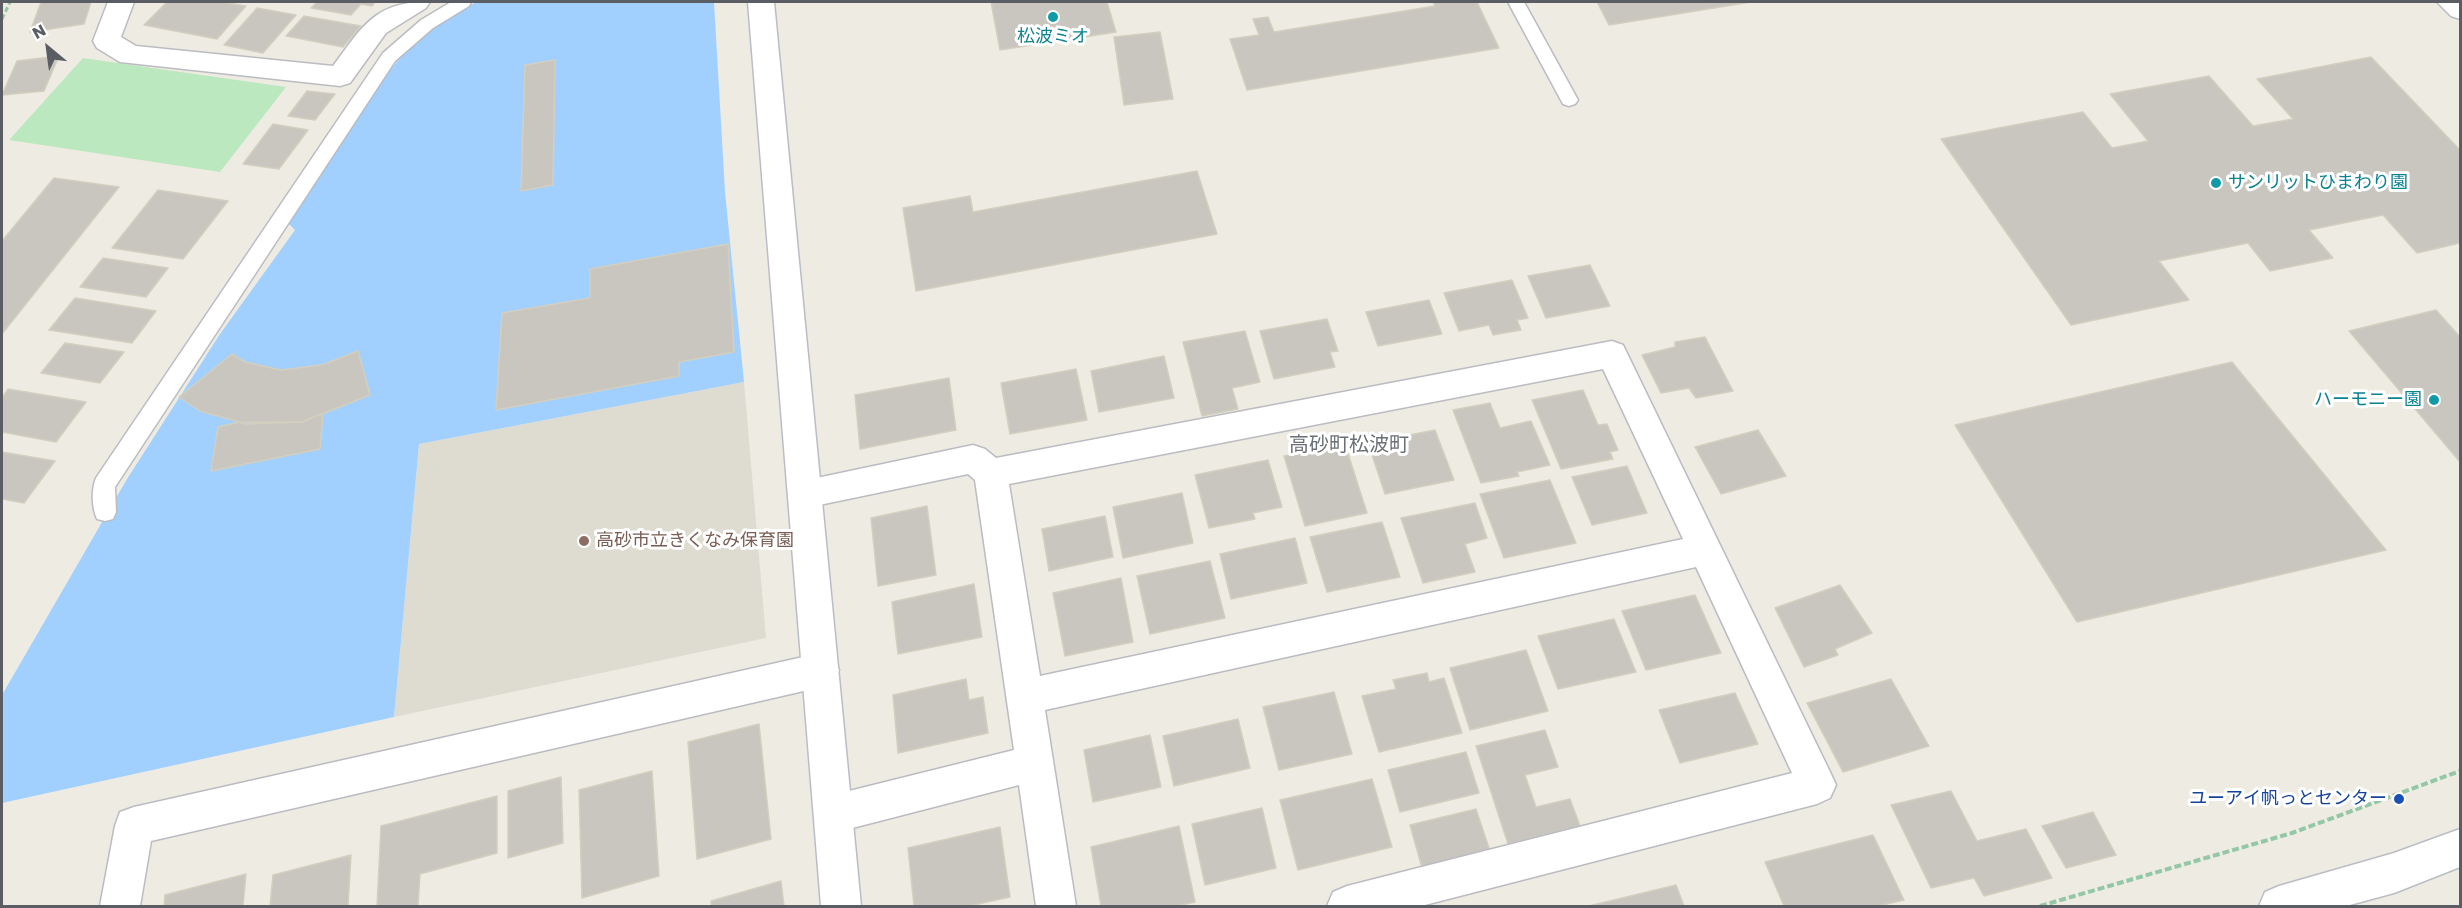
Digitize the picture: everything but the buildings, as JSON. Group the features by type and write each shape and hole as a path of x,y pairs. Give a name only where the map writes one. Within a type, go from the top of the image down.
{"street":[{"path":"121,2 106,41 130,55 340,76 377,26 417,2"},
{"path":"762,2 841,906"},
{"path":"2450,2 2460,10"},
{"path":"991,473 1612,354 1817,785 1347,906"},
{"path":"805,493 973,459 991,473 1056,906"},
{"path":"1025,697 1705,550"},
{"path":"120,906 134,826 820,670"},
{"path":"833,814 1034,763"},
{"path":"2278,906 2394,873 2460,848"}],"lane":[{"path":"105,512 104,484 389,57 427,24 463,2"},
{"path":"1516,2 1569,100"}],"path":[{"path":"2,19 10,2"},
{"path":"2040,906 2292,833 2460,771"}],"shaded area":[{"name":"高砂市立きくなみ保育園","path":"744,382 766,638 394,717 419,444"}],"green space":[{"path":"83,58 286,87 220,172 9,140"}],"water":[{"path":"477,2 714,2 725,192 744,382 419,444 394,717 2,803 2,695 127,479 220,334 295,230 288,223 387,74 417,41 434,27"}],"place":[{"name":"松波ミオ","path":"1053,17"},
{"name":"サンリットひまわり園","path":"2216,183"},
{"name":"ハーモニー園","path":"2434,400"},
{"name":"高砂市立きくなみ保育園","path":"584,541"},
{"name":"ユーアイ帆っとセンター","path":"2399,799"}],"district":[{"name":"高砂町松波町","path":"1349,446"}]}
